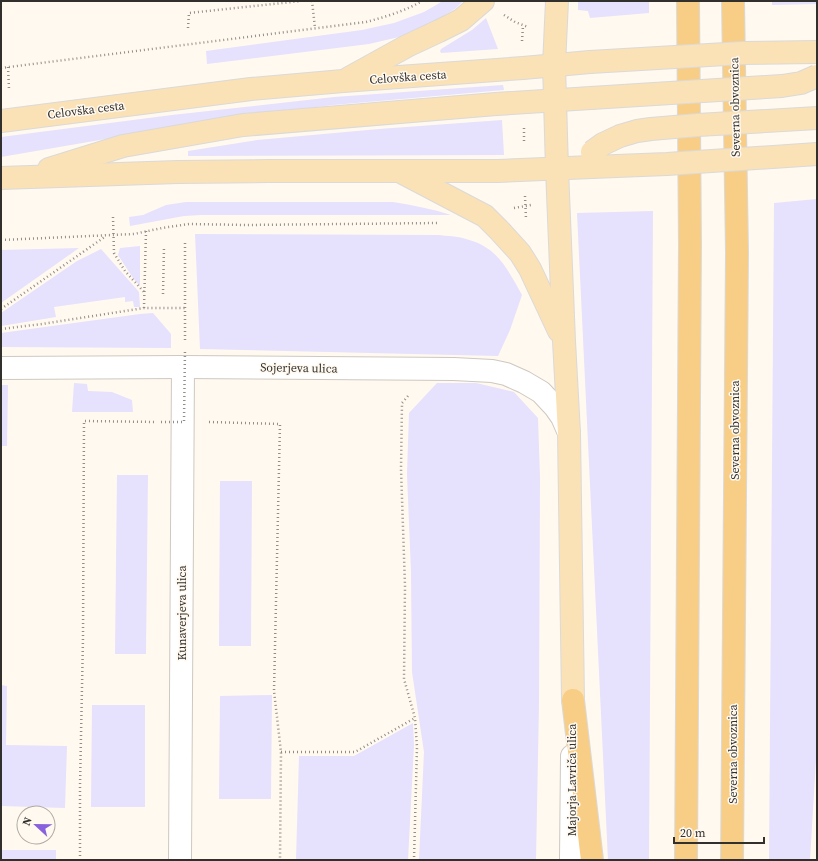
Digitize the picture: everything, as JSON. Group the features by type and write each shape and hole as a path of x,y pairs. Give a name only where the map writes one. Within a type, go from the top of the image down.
{"highway":[{"path":"686,860 690,261 688,1"},
{"name":"Severna obvoznica","path":"732,860 737,253 733,1"},
{"path":"573,700 592,860"}],"main road":[{"path":"343,81 407,46 461,20 483,1"},
{"path":"557,1 554,65 555,100 579,164"},
{"name":"Celovška cesta","path":"1,120 251,89 343,81 590,62 743,53 817,52"},
{"path":"23,177 123,146 243,126 496,104 782,86 801,83 817,76"},
{"path":"573,700 569,433 558,194 565,181 579,164 603,144 620,136 651,129 817,118"},
{"path":"1,178 261,171 498,171 579,164 817,154"},
{"path":"400,172 485,216 499,230 520,252 530,269 564,340"}],"street":[{"name":"Sojerjeva ulica","path":"1,368 184,358 492,371 506,374 541,392 562,417 569,433"},
{"name":"Kunaverjeva ulica","path":"180,860 184,358"},
{"name":"Majorja Lavriča ulica","path":"572,860 573,700"}],"path":[{"path":"188,28 189,13 301,1"},
{"path":"312,1 315,28"},
{"path":"1,68 366,22 403,10 422,1"},
{"path":"502,14 523,26"},
{"path":"8,67 9,89"},
{"path":"113,218 114,253 125,271 144,292"},
{"path":"1,240 134,234 189,224 446,223"},
{"path":"144,308 146,231"},
{"path":"1,309 107,236"},
{"path":"185,240 186,335"},
{"path":"163,294 164,247"},
{"path":"1,329 144,308 186,308"},
{"path":"161,422 184,422 184,358"},
{"path":"411,393 402,403 401,469 405,586 404,679 415,718 418,747 414,860"},
{"path":"80,860 84,421 147,422"},
{"path":"207,422 280,424 274,691 281,752 280,860"},
{"path":"281,752 355,752 415,718"}],"shaded area":[{"path":"443,1 463,1 455,9 431,23 399,37 369,44 207,64 206,51 362,30 394,23 424,12"},
{"path":"578,1 649,1 649,13 590,18 588,11 578,10"},
{"path":"772,1 817,1 817,4 772,5"},
{"path":"486,18 498,49 441,53 441,49 472,30"},
{"path":"503,85 504,90 333,105 228,118 1,157 1,137 172,115 334,97"},
{"path":"502,120 504,155 188,156 188,151 257,140"},
{"path":"817,199 817,742 810,860 769,860 774,203"},
{"path":"186,202 393,202 422,207 451,215 201,215 184,216 130,226 129,217 143,215 166,205"},
{"path":"653,211 649,860 608,860 577,213"},
{"path":"195,234 438,235 459,237 486,247 494,253 506,268 522,295 510,330 498,356 200,349"},
{"path":"140,246 140,286 118,255 120,248"},
{"path":"79,248 1,303 1,250"},
{"path":"101,249 139,292 140,307 134,307 133,301 125,302 125,297 54,307 56,317 1,326 1,313 77,261"},
{"path":"153,313 171,334 171,348 1,347 1,333"},
{"path":"74,383 87,384 88,391 112,392 132,400 133,412 72,412"},
{"path":"437,383 476,383 514,392 538,418 540,478 539,704 536,860 419,860 424,752 412,672 411,572 407,474 409,413"},
{"path":"1,385 8,385 7,446 1,446"},
{"path":"117,475 148,475 146,654 115,654"},
{"path":"220,481 252,481 251,646 219,646"},
{"path":"1,685 7,686 6,745 67,746 65,808 56,808 56,805 1,806"},
{"path":"272,695 271,799 219,799 220,696"},
{"path":"92,705 145,705 145,807 91,807"},
{"path":"413,723 414,745 408,860 296,860 299,756 354,756"},
{"path":"1,850 56,850 56,860 1,860"}]}
